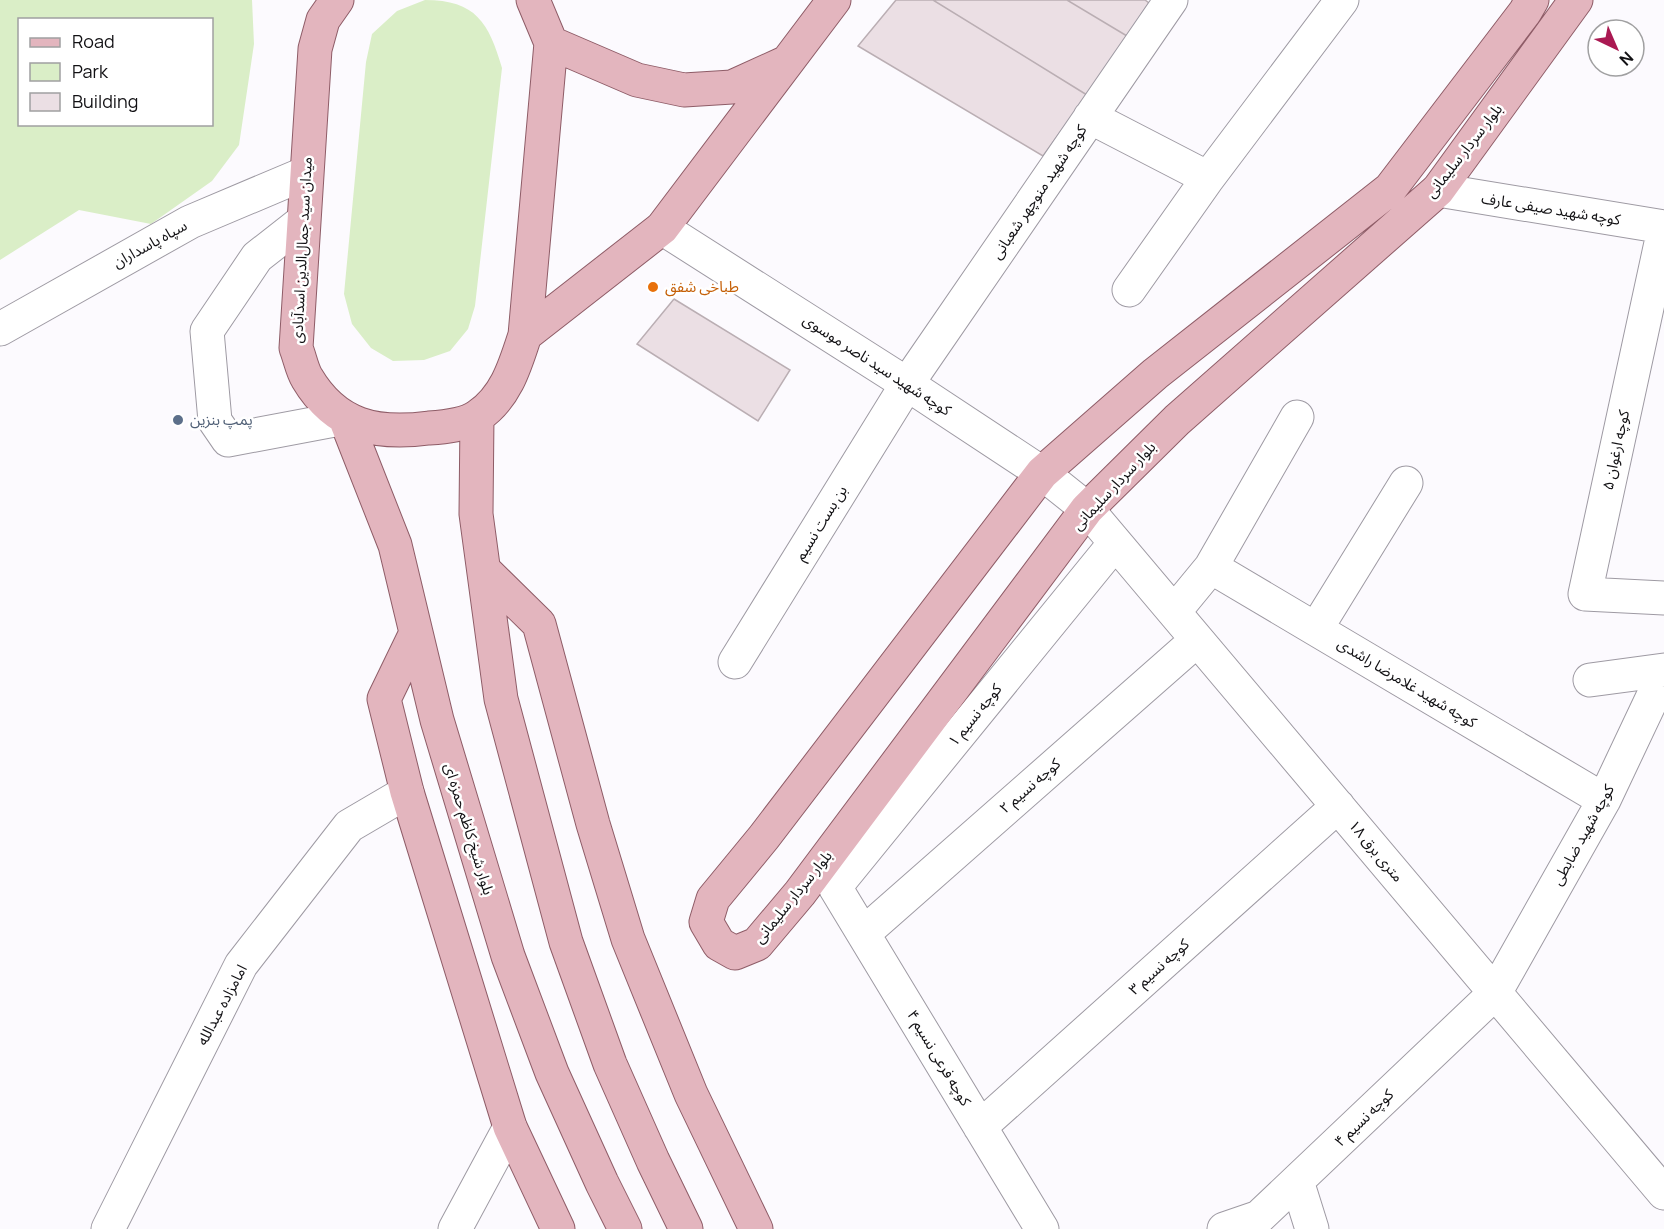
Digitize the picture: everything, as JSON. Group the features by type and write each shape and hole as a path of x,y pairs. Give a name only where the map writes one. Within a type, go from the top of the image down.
{"main road":[{"name":"میدان سید جمال‌الدین اسدآبادی","path":"337,0 323,20 315,49 296,348 306,377 322,399 345,418 370,429 410,431 446,426 477,417 496,399 512,376 525,335 551,44 533,0"},
{"path":"525,335 662,228 834,0"},
{"name":"بلوار سردار سلیمانی","path":"1532,0 1526,12 1390,189 1155,374 1042,473 764,837 713,899 706,922 718,944 735,953 757,944 800,893 1087,509 1178,420 1438,190 1576,0"},
{"path":"551,44 637,80 684,90 732,87 789,61"},
{"path":"477,417 476,514 501,699 566,942 610,1064 686,1229"},
{"name":"بلوار شیخ کاظم حمزه ای","path":"345,418 395,545 437,720 508,956 552,1073 625,1229"},
{"path":"484,570 539,624 593,824 628,939 691,1094 756,1229"},
{"path":"415,635 384,699 407,792 510,1127 558,1229"}],"street":[{"name":"کوچه شهید منوچهر شعبانی","path":"907,384 1171,0"},
{"path":"1129,290 1208,178 1342,0"},
{"path":"1090,117 1208,178"},
{"name":"سپاه پاسداران","path":"0,328 190,222 306,173"},
{"name":"کوچه شهید صیفی عارف","path":"1438,190 1664,228"},
{"path":"303,221 257,257 207,331 215,422 228,440 345,418"},
{"name":"کوچه شهید سید ناصر موسوی","path":"662,228 1042,473 1087,509"},
{"name":"کوچه ارغوان ۵","path":"1664,228 1585,594 1664,598"},
{"name":"بن بست نسیم","path":"735,662 907,384"},
{"path":"1174,612 1210,567 1297,417"},
{"path":"1316,629 1406,483"},
{"name":"۱۸ متری برق","path":"1087,509 1664,1193"},
{"name":"کوچه نسیم ۱","path":"835,887 1115,543"},
{"name":"کوچه شهید غلامرضا راشدی","path":"1210,567 1604,800"},
{"name":"کوچه نسیم ۲","path":"864,933 1197,640"},
{"path":"1590,680 1664,672"},
{"name":"کوچه شهید ضابطی","path":"1495,993 1604,800 1664,672"},
{"name":"امامزاده عبدالله","path":"108,1229 241,965 349,826 407,792"},
{"name":"کوچه نسیم ۳","path":"980,1127 1338,806"},
{"name":"کوچه فرعی نسیم ۴","path":"835,887 1042,1229"},
{"name":"کوچه نسیم ۴","path":"1224,1229 1259,1217 1495,993"},
{"path":"455,1229 510,1127"},
{"path":"1297,1181 1312,1229"}],"green space":[{"path":"0,0 252,0 254,44 239,145 212,181 151,224 79,210 0,260"},
{"path":"425,0 457,4 478,17 492,38 502,68 475,306 468,329 450,351 424,360 393,361 371,348 352,324 344,294 366,62 372,34 397,11"}],"building":[{"path":"896,0 933,0 1087,95 1043,156 858,46"},
{"path":"933,0 1067,0 1127,36 1087,95"},
{"path":"1067,0 1145,0 1149,3 1127,36"},
{"path":"674,299 790,370 758,421 637,344"}],"place":[{"name":"طباخی شفق","path":"653,287"},
{"name":"پمپ بنزین","path":"178,420"}]}
